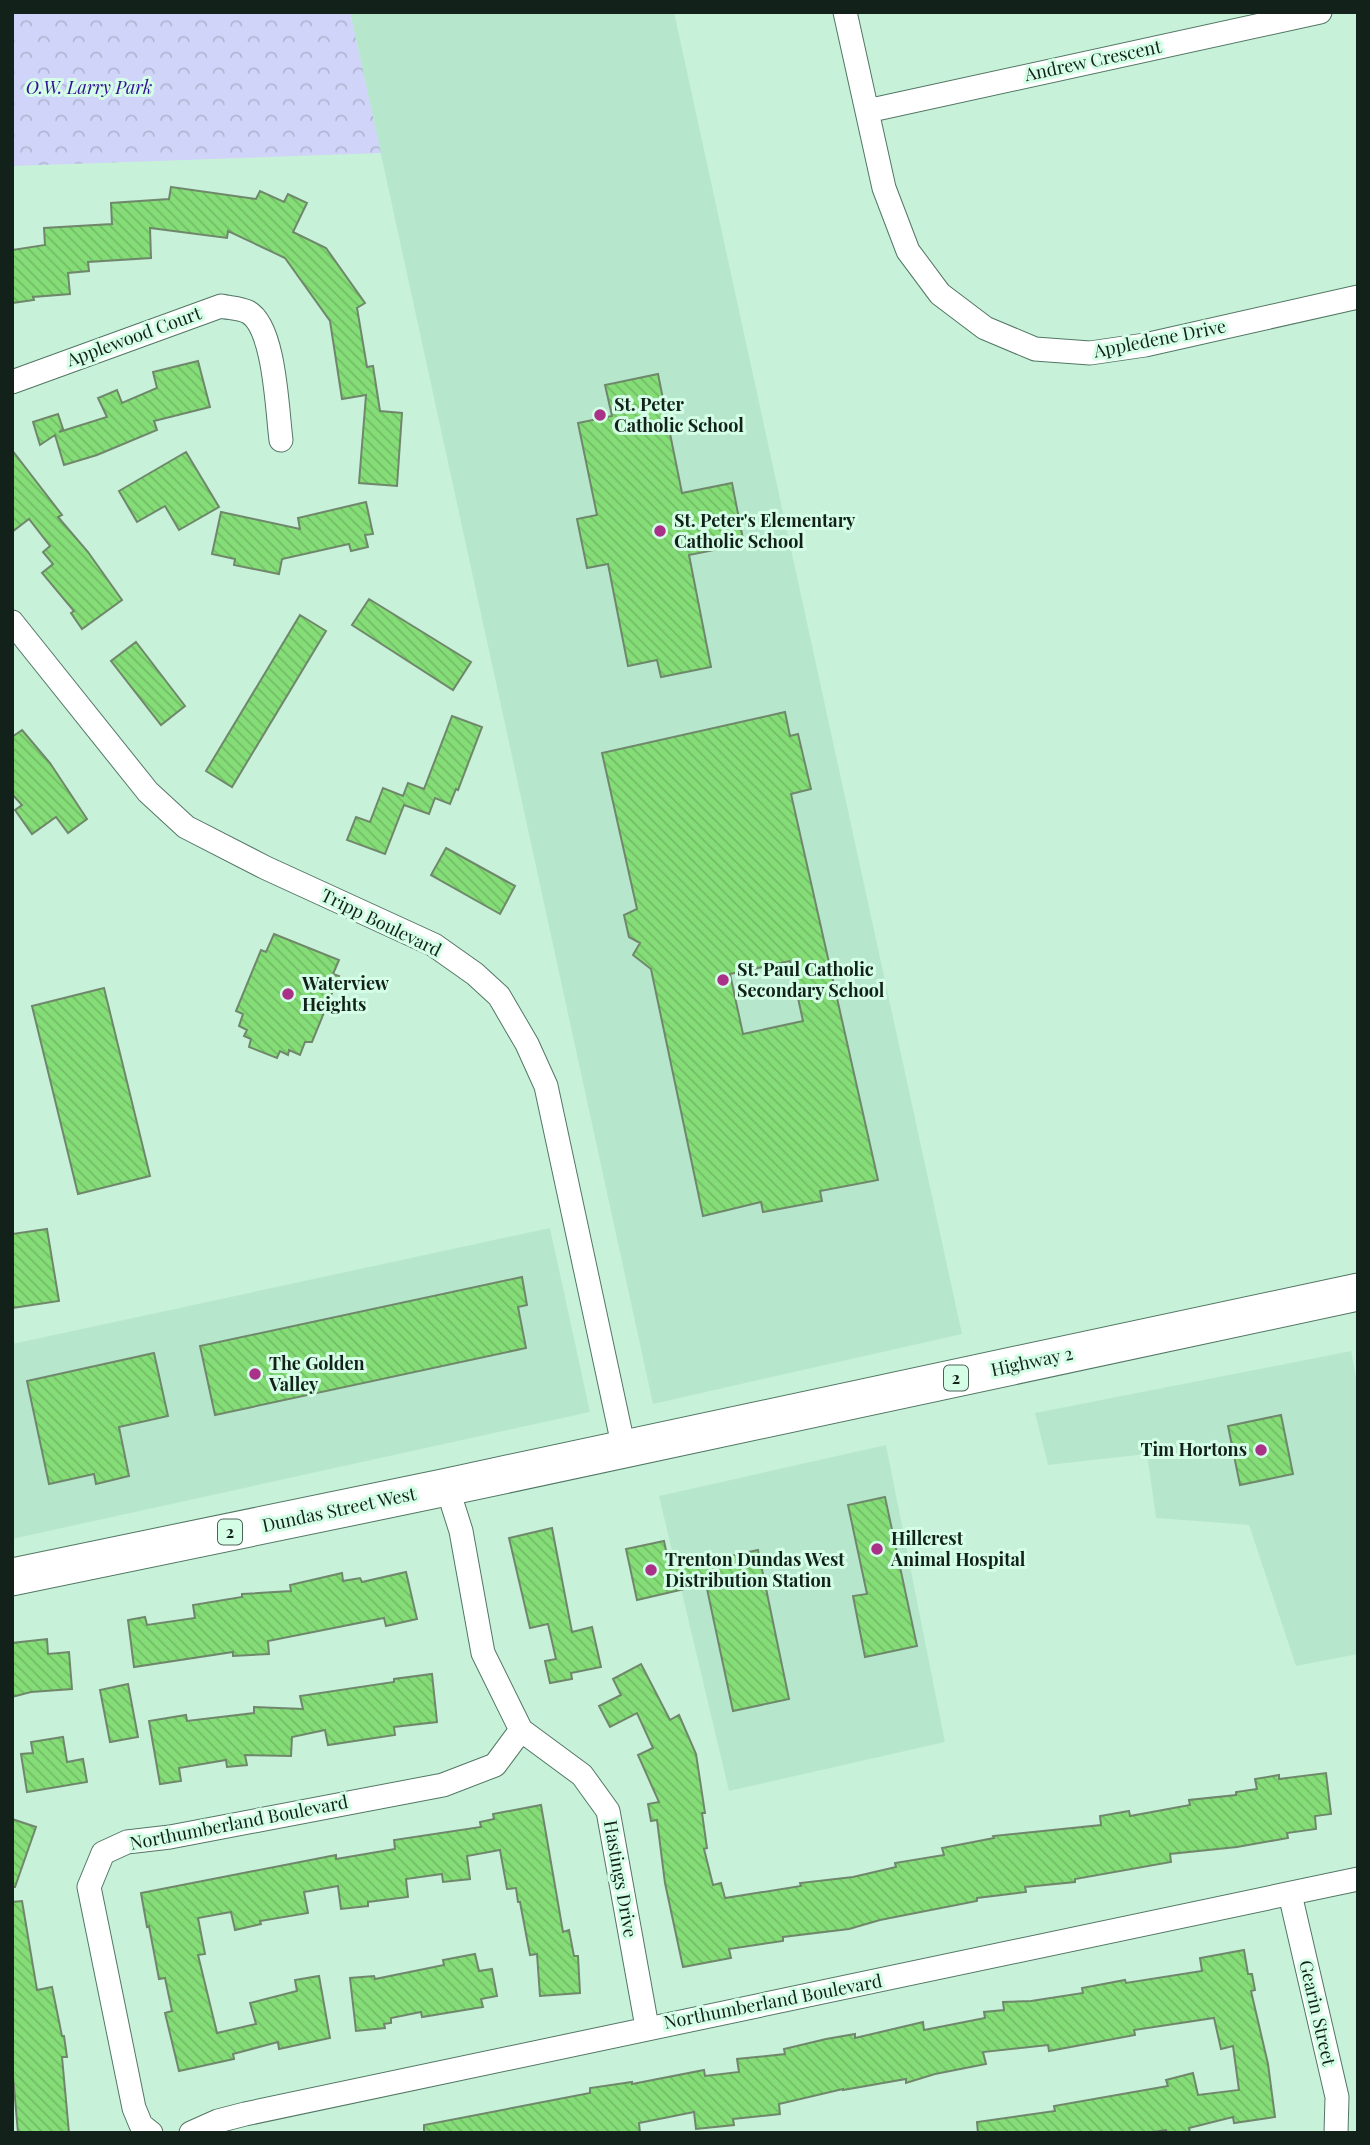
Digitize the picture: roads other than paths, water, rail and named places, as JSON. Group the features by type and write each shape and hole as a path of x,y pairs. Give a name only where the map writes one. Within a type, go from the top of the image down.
{"main road":[{"name":"Highway 2","path":"624,1449 1358,1292"},
{"name":"Dundas Street West","path":"12,1577 624,1449"}],"street":[{"name":"Appledene Drive","path":"845,12 884,188 908,251 940,294 985,328 1035,349 1090,353 1145,345 1358,297"},
{"name":"Andrew Crescent","path":"867,111 1320,12"},
{"name":"Applewood Court","path":"12,382 221,306 247,312 259,323 270,353 281,440"},
{"name":"Tripp Boulevard","path":"12,622 148,792 186,827 266,869 435,945 475,974 499,996 527,1044 545,1086 624,1449"},
{"name":"Hastings Drive","path":"447,1488 461,1531 483,1653 521,1730 582,1774 608,1811 647,2027"},
{"name":"Northumberland Boulevard","path":"151,2133 141,2126 134,2108 89,1887 103,1853 127,1842 184,1834 443,1785 495,1765 521,1730"},
{"name":"Northumberland Boulevard","path":"191,2133 218,2120 245,2114 1358,1879"},
{"name":"Gearin Street","path":"1290,1894 1337,2097 1336,2133"}],"place":[{"name":"St. Peter Catholic School","path":"600,415"},
{"name":"St. Peter's Elementary Catholic School","path":"660,531"},
{"name":"St. Paul Catholic Secondary School","path":"723,980"},
{"name":"Waterview Heights","path":"288,994"},
{"name":"The Golden Valley","path":"255,1374"},
{"name":"Tim Hortons","path":"1261,1450"},
{"name":"Hillcrest Animal Hospital","path":"877,1549"},
{"name":"Trenton Dundas West Distribution Station","path":"651,1570"}],"park label":[{"name":"O.W. Larry Park","path":"89,88"}]}
